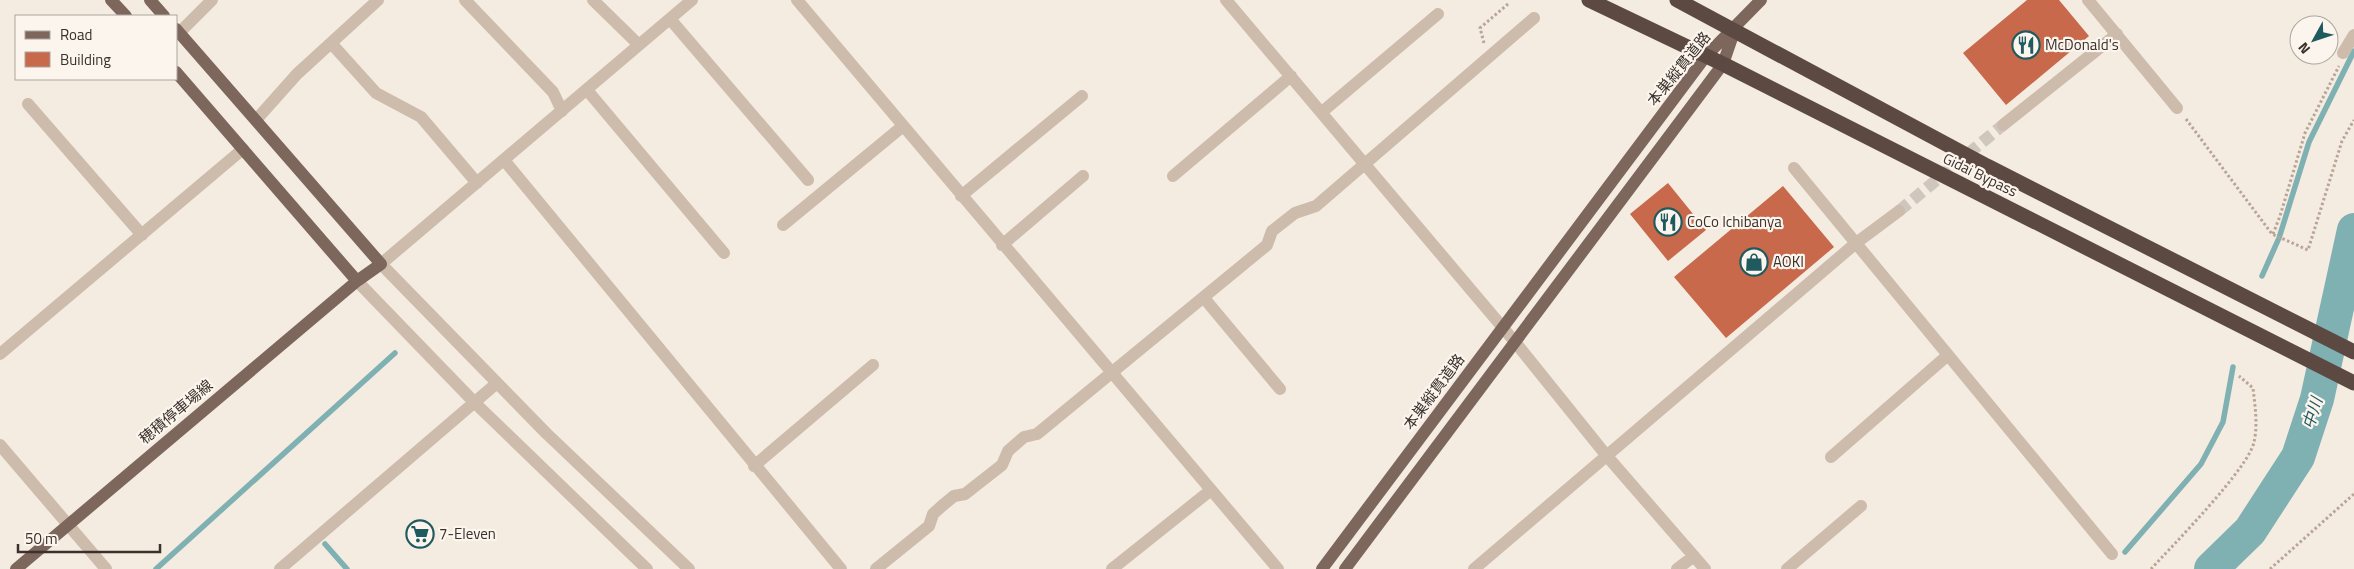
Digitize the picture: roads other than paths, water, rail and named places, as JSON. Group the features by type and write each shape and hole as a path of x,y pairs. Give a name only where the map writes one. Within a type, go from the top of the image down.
{"highway":[{"name":"Gidai Bypass","path":"1589,0 1723,64 2354,383"},
{"name":"Gidai Bypass","path":"1677,0 1987,166 2354,352"}],"main road":[{"path":"111,0 125,15"},
{"path":"150,0 163,15"},
{"path":"1734,29 1761,0"},
{"name":"本巣縦貫道路","path":"1322,569 1706,56 1734,29"},
{"name":"本巣縦貫道路","path":"1345,569 1723,64 1734,29"},
{"path":"178,31 381,264"},
{"path":"178,74 357,281"},
{"name":"穂積停車場線","path":"16,569 357,281 381,264"}],"street":[{"path":"178,31 212,0"},
{"path":"256,120 297,74 378,0"},
{"path":"465,0 553,92 562,111"},
{"path":"593,0 640,45"},
{"path":"689,569 546,432 381,264 692,0"},
{"path":"797,0 1002,245 1278,569"},
{"path":"1226,0 1515,342 1606,455 1705,569"},
{"path":"2088,0 2178,108"},
{"path":"1322,112 1438,14"},
{"path":"876,569 929,526 934,514 943,505 954,496 965,494 1002,465 1008,451 1024,437 1037,434 1204,298 1267,244 1272,232 1295,213 1316,206 1534,18"},
{"path":"670,19 808,180"},
{"path":"2003,125 2117,34"},
{"path":"2343,53 2354,35"},
{"path":"331,44 376,93 421,116 477,183"},
{"path":"1173,176 1291,76"},
{"path":"587,90 724,254"},
{"path":"961,196 1082,96"},
{"path":"28,104 142,234"},
{"path":"783,225 903,126"},
{"path":"0,354 243,149"},
{"path":"504,160 754,466 841,569"},
{"path":"1794,168 2112,554"},
{"path":"1002,245 1083,176"},
{"path":"1474,569 1606,455 1856,244 1899,210"},
{"path":"357,281 475,403 647,569"},
{"path":"1204,298 1280,389"},
{"path":"1831,457 1948,355"},
{"path":"754,466 873,365"},
{"path":"280,569 497,383"},
{"path":"0,445 106,569"},
{"path":"1112,569 1211,490"},
{"path":"1787,569 1861,506"},
{"path":"1677,569 1694,556"}],"waterway":[{"path":"2262,276 2279,238 2309,142 2354,51"},
{"name":"中川","path":"2211,569 2250,531 2298,457 2317,399 2354,230"},
{"path":"156,569 395,353"},
{"path":"2125,552 2201,464 2223,422 2233,367"},
{"path":"325,544 347,569"}],"tunnel":[{"path":"1899,211 2003,125"}],"place":[{"name":"McDonald's","path":"2026,45"},
{"name":"CoCo Ichibanya","path":"1668,222"},
{"name":"AOKI","path":"1754,262"},
{"name":"7-Eleven","path":"420,534"}]}
